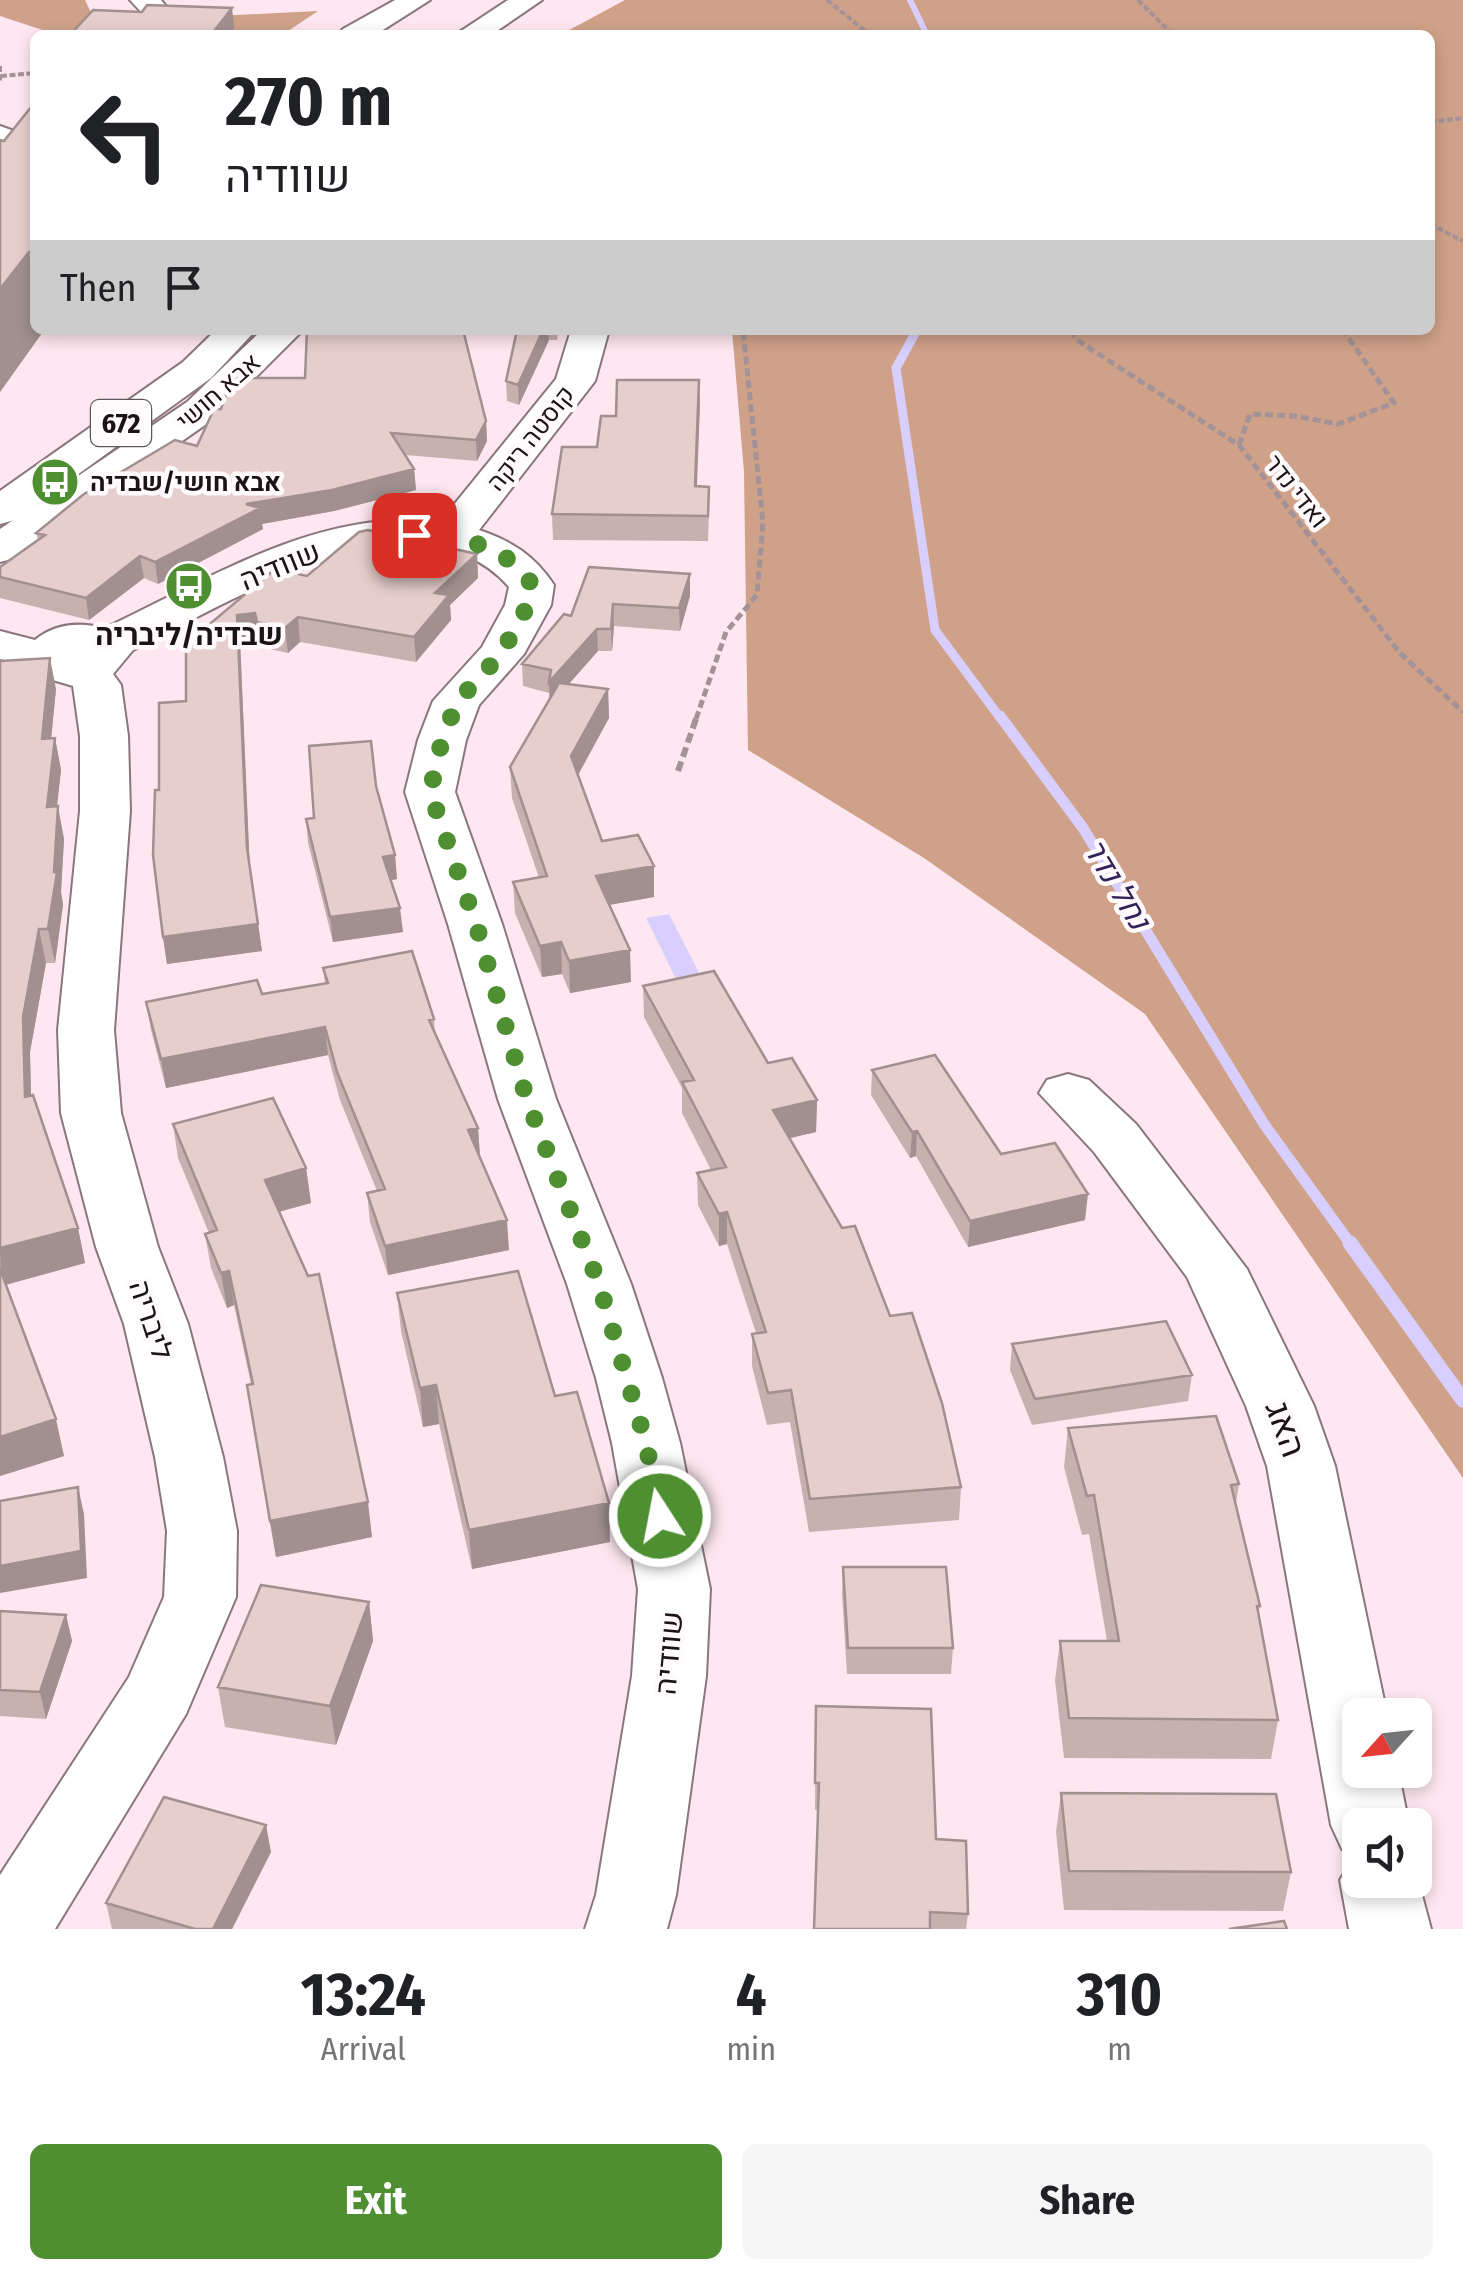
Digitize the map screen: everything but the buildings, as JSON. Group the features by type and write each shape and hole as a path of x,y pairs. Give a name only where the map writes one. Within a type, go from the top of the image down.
{"street":[{"path":"334,30 386,0"},
{"path":"361,30 416,0"},
{"path":"478,30 528,0"},
{"path":"516,30 562,0"},
{"path":"0,136 17,143 26,153 0,181"},
{"name":"אבא חושי","path":"0,474 130,392 196,335"},
{"name":"אבא חושי","path":"0,511 197,370 232,335"},
{"name":"אבא חושי","path":"0,549 200,410 279,335"},
{"name":"קוסטה ריקה","path":"452,536 576,382 589,335"},
{"name":"שוודיה","path":"78,652 301,552 358,538 452,536 476,542 520,566 532,585 528,605 501,654 457,702 442,740 430,792 476,924 527,1100 599,1284 629,1378 646,1443 674,1590 669,1676 636,1894 626,1929"},
{"path":"0,619 78,652"},
{"path":"0,645 78,652"},
{"name":"ליבריה","path":"10,1929 160,1692 200,1597 202,1532 188,1457 156,1324 127,1248 92,1113 86,1030 105,811 104,736 97,684 78,652"},
{"name":"האג","path":"1068,1093 1114,1138 1215,1269 1280,1406 1301,1466 1367,1808"},
{"path":"1384,1898 1390,1929"}],"path":[{"path":"828,0 864,30"},
{"path":"1138,0 1169,30"},
{"path":"0,66 0,79 30,74"},
{"path":"1435,121 1463,118"},
{"path":"1435,227 1463,241"},
{"path":"1435,233 1441,231"},
{"path":"678,771 726,632 757,595 764,523 744,335"},
{"name":"ואדי נדר","path":"1074,335 1240,445 1400,653 1463,712"},
{"path":"1240,445 1250,414 1295,416 1338,424 1394,403 1346,335"}],"shaded area":[{"path":"0,0 85,0 94,19 318,11 290,30 43,30 0,16"},
{"path":"625,0 1463,0 1463,1478 1145,1014 924,858 748,750 744,472 732,335 1435,335 1435,30 569,30"},
{"path":"669,914 701,977 677,981 646,918"}],"waterway":[{"name":"נחל נדר","path":"910,0 925,30"},
{"name":"נחל נדר","path":"914,335 896,368 935,630 1001,719"},
{"name":"נחל נדר","path":"1000,716 1083,828 1264,1124 1352,1246"},
{"name":"נחל נדר","path":"1350,1243 1463,1400"}],"place":[{"name":"אבא חושי/שבדיה","path":"55,482"},
{"name":"שבדיה/ליבריה","path":"189,586"}],"route":[{"path":"414,535 452,536 476,542 520,566 532,585 528,605 501,654 457,702 442,740 430,792 476,924 527,1100 599,1284 629,1378 660,1516"}]}
